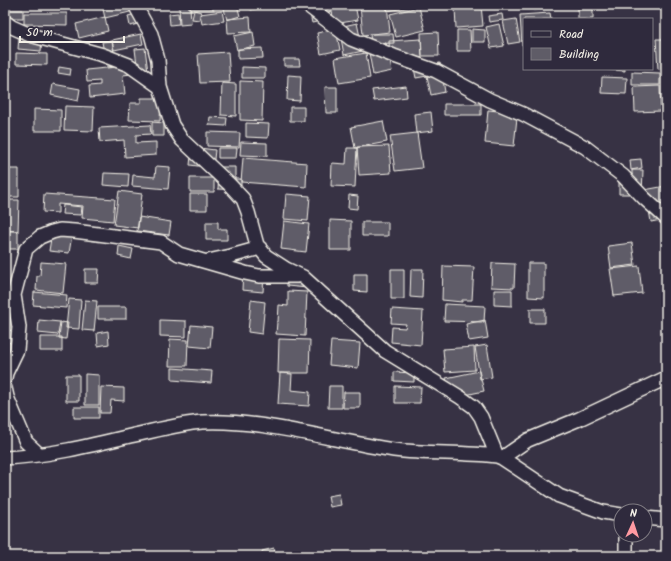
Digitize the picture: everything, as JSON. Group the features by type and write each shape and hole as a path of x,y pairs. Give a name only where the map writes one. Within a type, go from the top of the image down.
{"street":[{"path":"136,5 151,34 158,60 160,87 172,125 182,140 243,199 257,244 266,256 313,285 385,351 474,407 481,417 500,457"},
{"path":"307,5 351,39 436,71 490,100 523,114 585,147 623,176 666,218"},
{"path":"5,22 12,27 30,35 103,55 129,65 160,87"},
{"path":"5,378 17,350 19,327 14,295 26,249 40,238 52,232 67,231 150,240 161,242 179,254 259,276 300,276"},
{"path":"206,261 260,248"},
{"path":"500,457 528,440 579,419 666,378"},
{"path":"5,388 7,398 26,442 40,455"},
{"path":"5,458 40,455 168,427 200,422 222,422 267,427 394,450 500,457 559,496 603,512 613,514"},
{"path":"23,457 26,442"},
{"path":"653,519 666,520"},
{"path":"626,543 626,556"}],"building":[{"path":"26,5 55,5 55,7"},
{"path":"102,5 132,5 134,11 105,18"},
{"path":"179,5 190,5 191,24 180,25"},
{"path":"189,5 214,5 214,9 189,9"},
{"path":"223,5 237,5 240,16 227,20"},
{"path":"249,5 272,5 251,10"},
{"path":"308,5 355,5 358,20 334,24 332,11 320,14 321,21 312,23"},
{"path":"386,5 412,5 412,7 387,11"},
{"path":"387,5 390,32 363,35 360,6"},
{"path":"481,5 483,26 456,28 455,7"},
{"path":"533,5 543,5 544,9 533,10"},
{"path":"578,5 593,5 593,18 578,18"},
{"path":"419,7 425,30 396,37 390,14"},
{"path":"5,10 23,10 23,18 5,18"},
{"path":"194,10 201,12 199,20 192,19"},
{"path":"222,11 224,21 202,24 200,14"},
{"path":"24,13 67,13 67,25 24,24"},
{"path":"178,13 179,24 170,25 169,14"},
{"path":"550,13 551,18 523,18 522,45 520,15"},
{"path":"136,14 138,24 130,26 128,16"},
{"path":"502,14 503,20 489,22 488,16"},
{"path":"105,17 108,31 79,38 76,24"},
{"path":"250,17 251,32 228,33 227,19"},
{"path":"516,19 520,42 508,44 503,21"},
{"path":"357,23 363,51 344,55 339,27"},
{"path":"499,24 504,46 491,48 486,27"},
{"path":"336,29 340,50 321,54 317,33"},
{"path":"472,29 485,30 485,42 472,42"},
{"path":"457,30 470,30 471,51 457,51"},
{"path":"253,32 255,46 237,50 234,36"},
{"path":"438,32 439,56 422,56 421,33"},
{"path":"141,34 143,44 114,50 112,40"},
{"path":"370,34 393,34 394,43 371,44"},
{"path":"19,36 42,39 41,51 18,49"},
{"path":"421,39 422,58 390,60 389,41"},
{"path":"656,39 666,39 666,68 658,69"},
{"path":"112,41 116,66 107,67 102,42"},
{"path":"386,43 392,71 373,75 368,47"},
{"path":"145,48 148,72 123,75 125,94 90,98 89,86 100,85 100,81 87,82 86,70 137,65 135,49"},
{"path":"262,48 263,58 238,59 238,49"},
{"path":"228,52 230,82 200,83 198,54"},
{"path":"16,53 47,54 47,65 16,64"},
{"path":"366,53 370,78 339,83 335,58"},
{"path":"284,59 299,59 300,66 284,66"},
{"path":"440,63 445,92 431,95 427,76 416,78 414,68"},
{"path":"59,67 71,69 70,75 58,73"},
{"path":"242,67 265,68 265,78 242,78"},
{"path":"632,72 660,73 660,85 632,85"},
{"path":"663,73 666,73 666,95 665,95"},
{"path":"288,75 301,76 300,101 287,100"},
{"path":"602,77 627,78 626,94 601,93"},
{"path":"240,81 263,82 262,121 240,120"},
{"path":"222,83 236,84 236,116 221,115"},
{"path":"53,84 80,89 78,101 51,95"},
{"path":"406,86 407,97 374,101 372,90"},
{"path":"660,86 661,111 635,112 634,87"},
{"path":"325,87 337,87 337,113 326,113"},
{"path":"141,98 161,98 160,121 129,120 130,103 141,103"},
{"path":"444,104 481,104 481,115 444,115"},
{"path":"65,106 94,107 93,131 64,130"},
{"path":"290,107 304,107 304,121 290,121"},
{"path":"498,107 518,108 514,146 485,143 488,110 498,111"},
{"path":"34,109 61,110 61,131 34,131"},
{"path":"431,112 433,131 416,133 414,114"},
{"path":"210,117 227,118 226,126 209,125"},
{"path":"383,121 387,142 355,148 351,127"},
{"path":"152,122 164,123 164,136 152,136"},
{"path":"246,123 269,124 268,138 246,137"},
{"path":"150,125 151,134 136,135 136,143 156,142 156,155 125,157 124,140 100,142 99,128"},
{"path":"207,132 240,133 239,147 207,146"},
{"path":"417,133 422,168 395,171 390,136"},
{"path":"241,142 267,143 267,156 240,155"},
{"path":"389,146 391,173 359,175 357,147"},
{"path":"192,147 215,150 213,168 190,165"},
{"path":"218,148 237,148 236,158 218,158"},
{"path":"347,148 357,148 355,187 331,186 332,163 346,164"},
{"path":"243,158 307,163 306,187 241,182"},
{"path":"641,159 642,168 631,170 630,160"},
{"path":"156,166 170,167 168,189 132,186 133,175 155,177"},
{"path":"219,167 235,167 235,179 241,179 241,190 218,189"},
{"path":"5,169 19,169 19,197 5,197"},
{"path":"632,170 643,170 642,194 619,194 619,182 632,183"},
{"path":"104,173 129,174 128,187 103,185"},
{"path":"190,178 214,178 214,192 190,192"},
{"path":"666,186 666,204 648,208 644,190"},
{"path":"119,191 142,194 138,228 114,225"},
{"path":"44,194 115,199 113,221 82,218 83,206 58,204 58,213 43,212"},
{"path":"190,194 207,194 207,210 190,210"},
{"path":"286,194 310,196 308,221 284,219"},
{"path":"349,195 358,196 357,209 348,208"},
{"path":"5,200 19,200 18,231 5,230"},
{"path":"63,205 82,207 81,215 62,214"},
{"path":"666,207 666,219 651,222 649,210"},
{"path":"139,217 171,222 169,235 137,231"},
{"path":"330,220 351,221 351,250 330,250"},
{"path":"284,221 309,224 306,252 281,249"},
{"path":"206,222 218,222 218,229 227,229 227,240 206,240"},
{"path":"362,222 388,222 388,236 362,236"},
{"path":"5,231 18,231 18,249 5,249"},
{"path":"52,232 72,235 69,253 49,251"},
{"path":"632,243 635,265 611,268 608,246"},
{"path":"119,246 133,249 131,259 118,256"},
{"path":"41,262 66,264 63,293 36,290 37,276 40,276"},
{"path":"492,263 515,264 514,288 491,287"},
{"path":"528,263 544,263 544,298 528,297"},
{"path":"443,266 474,267 472,300 462,300 462,302 442,300"},
{"path":"639,266 642,293 614,296 610,269"},
{"path":"85,269 99,269 98,283 85,283"},
{"path":"391,269 404,269 404,299 391,299"},
{"path":"411,269 423,269 422,298 410,297"},
{"path":"243,270 264,272 263,292 242,290"},
{"path":"354,274 367,274 367,292 354,291"},
{"path":"287,275 307,277 307,288 287,286"},
{"path":"494,290 512,290 512,306 494,305"},
{"path":"288,291 307,292 305,336 276,334 279,305 288,306"},
{"path":"34,292 67,295 66,308 33,305"},
{"path":"69,299 81,300 79,329 66,328"},
{"path":"85,300 97,301 94,331 82,330"},
{"path":"251,300 265,302 262,334 248,332"},
{"path":"445,304 485,306 484,322 444,321"},
{"path":"98,307 126,307 126,319 98,319"},
{"path":"392,309 423,311 421,345 391,342 392,327 405,328 406,324 391,323"},
{"path":"530,309 545,309 545,323 530,323"},
{"path":"14,318 15,330 5,331 5,319"},
{"path":"39,320 60,322 58,335 38,333"},
{"path":"160,320 186,321 186,337 160,336"},
{"path":"485,320 488,338 469,341 466,324"},
{"path":"61,322 68,323 66,339 59,338"},
{"path":"191,325 212,327 210,348 189,346"},
{"path":"108,331 109,344 98,346 97,333"},
{"path":"40,337 62,337 62,351 40,351"},
{"path":"170,339 188,340 187,366 169,366"},
{"path":"279,339 310,340 309,373 278,373"},
{"path":"331,341 360,343 358,368 329,365"},
{"path":"14,342 7,362 5,343"},
{"path":"487,345 492,377 480,379 475,347"},
{"path":"474,347 475,370 445,372 443,349"},
{"path":"172,368 212,371 211,383 172,380"},
{"path":"479,371 484,391 451,398 446,378"},
{"path":"394,372 414,373 414,382 394,381"},
{"path":"280,373 292,374 291,390 310,392 309,406 278,404"},
{"path":"85,374 99,375 99,405 85,405"},
{"path":"66,375 79,375 79,401 66,401"},
{"path":"329,386 342,386 342,408 328,408"},
{"path":"395,386 421,387 420,403 395,403"},
{"path":"101,387 124,388 124,401 111,400 110,413 100,413"},
{"path":"344,392 360,392 360,408 343,408"},
{"path":"74,407 99,407 99,418 74,418"},
{"path":"339,494 341,505 330,507 328,496"},
{"path":"274,548 276,556 263,556 262,551"}]}
